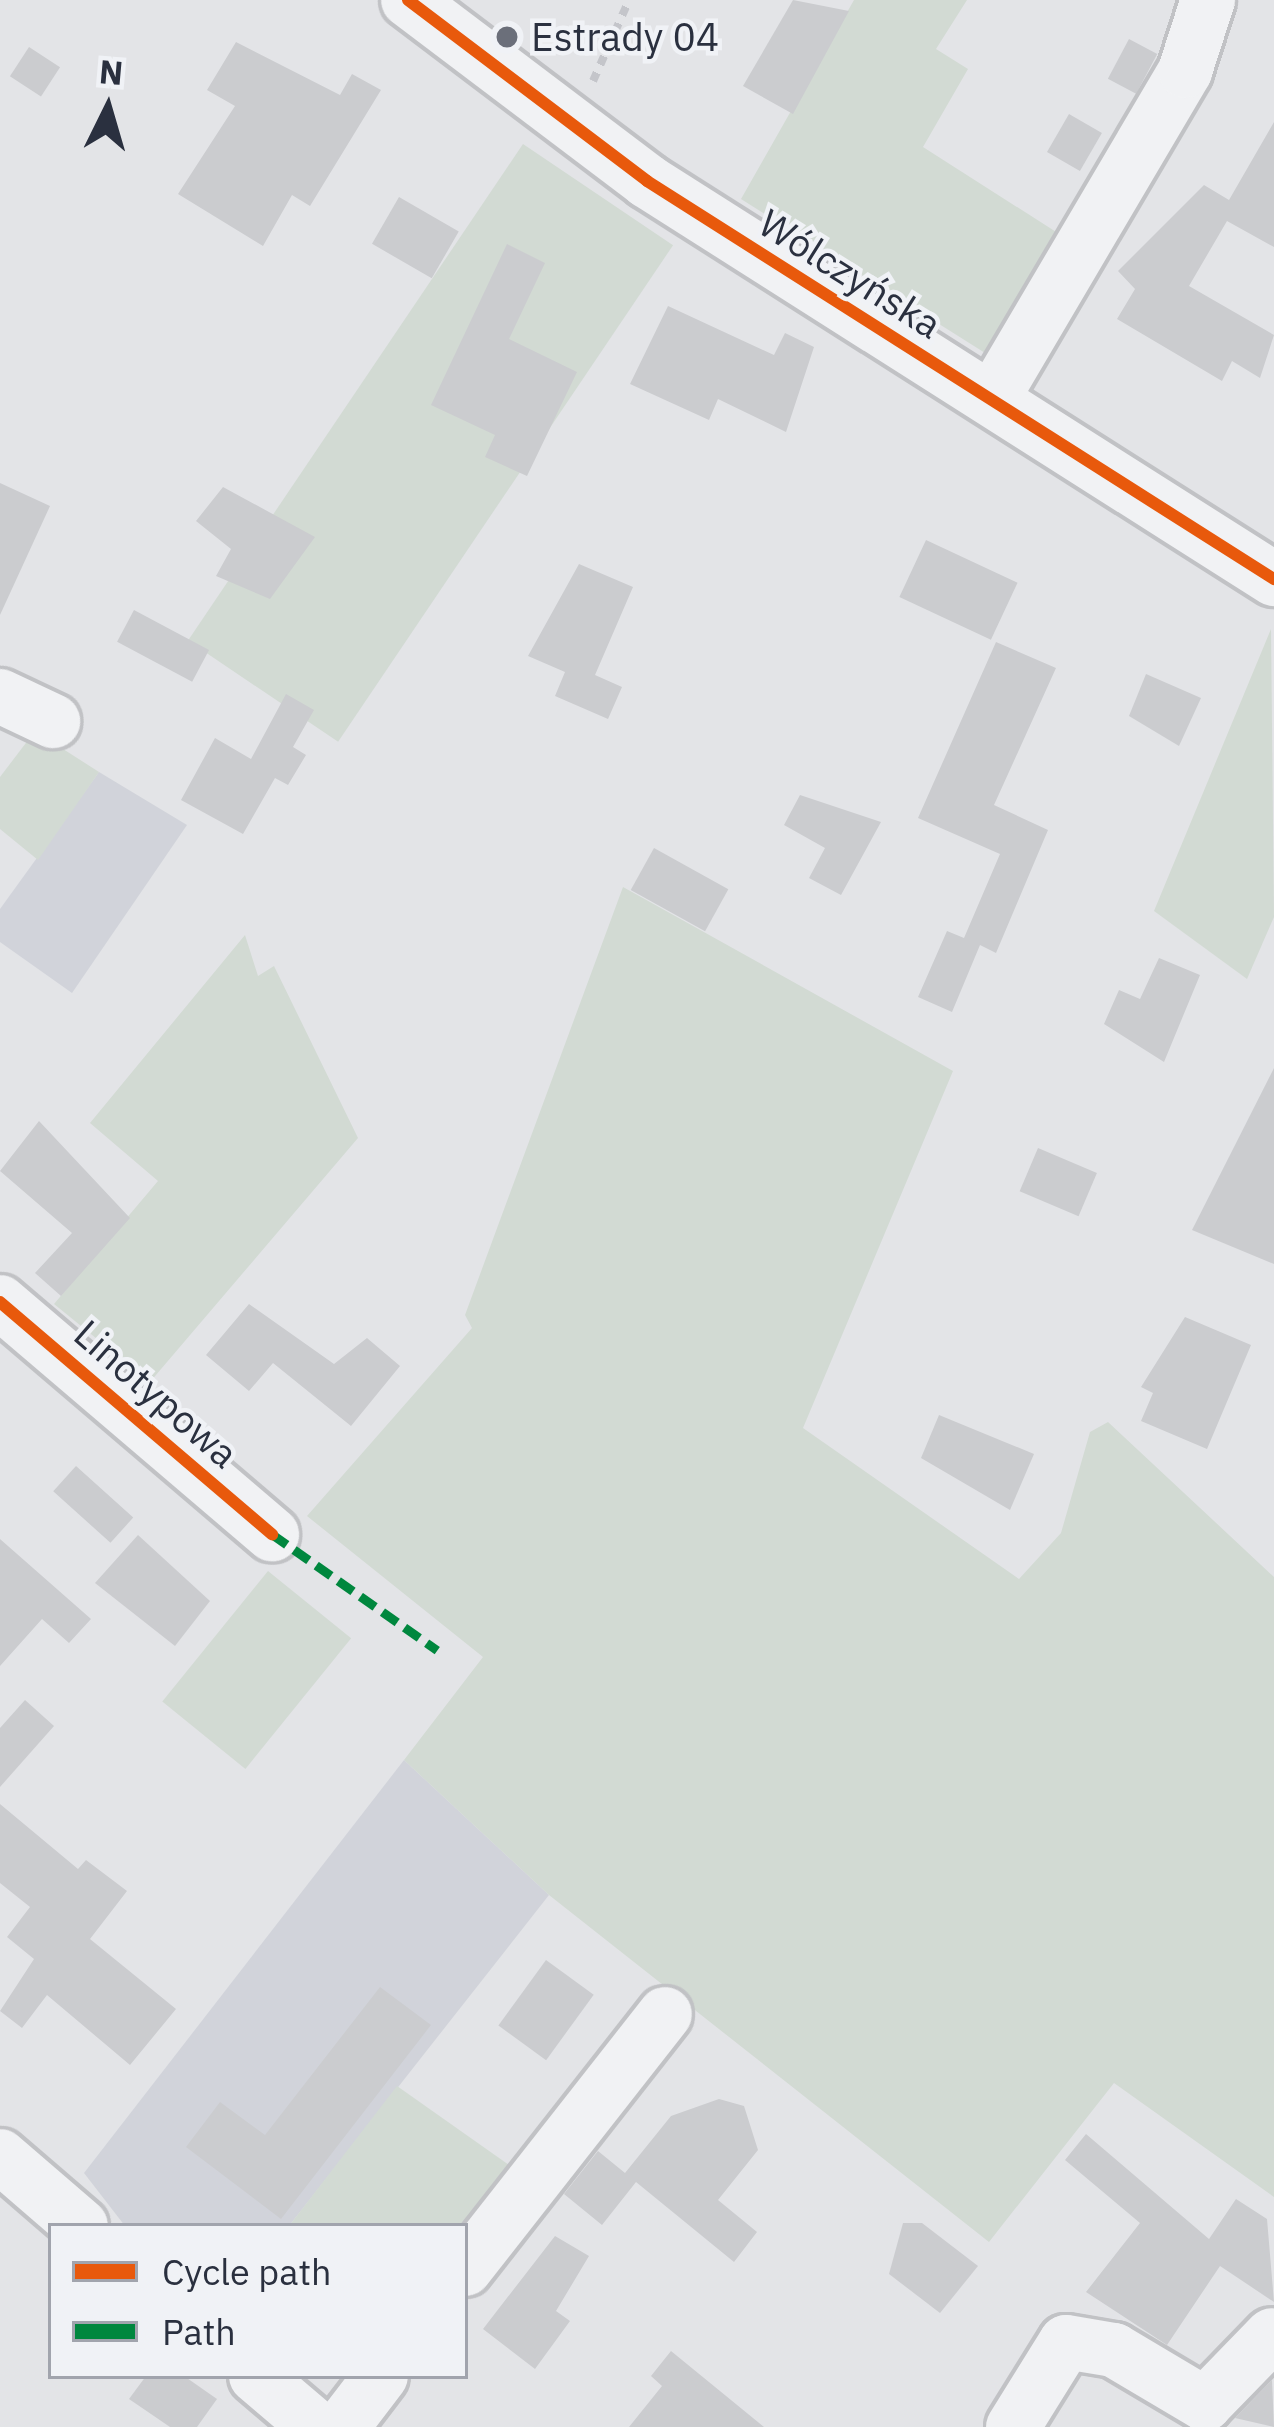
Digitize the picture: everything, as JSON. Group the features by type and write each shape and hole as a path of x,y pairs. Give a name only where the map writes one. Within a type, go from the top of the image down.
{"street":[{"name":"Wólczyńska","path":"408,0 647,181 1274,579"},
{"path":"992,399 1185,71 1208,0"},
{"path":"0,696 53,721"},
{"name":"Linotypowa","path":"0,1302 272,1534"},
{"path":"468,2265 665,2014"},
{"path":"7,2178 76,2223"},
{"path":"1013,2427 1066,2342 1114,2350 1204,2404 1272,2335"},
{"path":"260,2379 316,2427"},
{"path":"342,2427 379,2379"}],"path":[{"path":"590,86 628,0"}],"shaded area":[{"path":"854,0 967,0 936,49 968,69 923,147 1064,237 993,358 741,199"},
{"path":"523,144 673,245 338,742 188,641"},
{"path":"1271,629 1274,917 1247,979 1154,911"},
{"path":"35,731 99,772 38,860 0,829 0,777"},
{"path":"99,772 187,825 72,993 0,942 0,909"},
{"path":"623,887 953,1071 803,1428 1019,1579 1061,1533 1090,1432 1108,1422 1274,1577 1274,2197 1114,2083 989,2242 549,1895 404,1760 483,1657 307,1516 472,1328 465,1315"},
{"path":"245,935 258,976 274,966 358,1138 150,1382 54,1304 158,1181 90,1123"},
{"path":"268,1571 351,1638 245,1769 162,1702"},
{"path":"404,1760 549,1895 291,2223 123,2223 84,2173"},
{"path":"397,2086 509,2165 463,2223 291,2223"}],"building":[{"path":"793,0 849,11 793,114 743,86"},
{"path":"1129,39 1157,54 1136,94 1108,79"},
{"path":"236,42 340,95 352,74 381,90 310,206 292,195 263,246 178,194 235,106 207,90"},
{"path":"29,47 60,67 41,97 10,76"},
{"path":"1069,114 1102,133 1080,171 1047,152"},
{"path":"1274,122 1274,247 1227,221 1189,286 1274,335 1260,378 1232,361 1222,381 1117,319 1135,289 1118,271 1204,185 1229,200"},
{"path":"399,197 459,232 432,278 372,244"},
{"path":"507,244 545,263 509,339 577,372 527,476 485,457 495,435 431,405"},
{"path":"668,306 774,355 785,333 814,347 786,432 718,399 709,420 630,384"},
{"path":"0,483 50,506 0,615"},
{"path":"223,487 315,537 270,599 216,576 231,549 196,521"},
{"path":"926,540 1018,583 991,640 899,597"},
{"path":"579,564 633,587 595,675 622,687 608,719 555,696 565,672 528,656"},
{"path":"134,610 209,650 192,682 117,642"},
{"path":"996,642 1056,668 994,805 1048,830 996,953 980,945 952,1012 918,997 947,931 964,938 1000,854 918,818"},
{"path":"1146,674 1201,698 1179,746 1129,716"},
{"path":"286,694 314,710 293,747 306,755 288,785 275,778 243,834 181,800 215,738 251,759"},
{"path":"800,795 881,822 841,895 809,878 825,848 784,825"},
{"path":"654,848 728,889 705,931 631,890"},
{"path":"1159,958 1200,975 1164,1062 1104,1024 1119,990 1140,999"},
{"path":"1274,1068 1274,1264 1192,1230"},
{"path":"39,1121 130,1218 61,1296 35,1273 72,1233 0,1171"},
{"path":"1038,1148 1097,1173 1079,1216 1020,1191"},
{"path":"249,1304 334,1364 367,1338 400,1366 351,1426 273,1363 249,1391 206,1355"},
{"path":"1185,1317 1251,1345 1207,1449 1141,1421 1153,1393 1141,1387"},
{"path":"939,1415 1034,1454 1010,1510 921,1458"},
{"path":"76,1466 133,1518 110,1543 53,1491"},
{"path":"138,1535 210,1601 175,1646 95,1583"},
{"path":"0,1539 91,1619 69,1643 42,1619 0,1666"},
{"path":"25,1700 54,1726 0,1787 0,1728"},
{"path":"0,1804 78,1869 86,1860 127,1891 90,1939 176,2009 130,2065 47,1995 22,2028 0,2011 34,1959 7,1937 30,1907 0,1883"},
{"path":"546,1960 594,1995 546,2060 498,2026"},
{"path":"380,1987 431,2025 281,2219 186,2147 220,2102 265,2135"},
{"path":"719,2099 744,2106 758,2150 718,2200 757,2232 734,2262 636,2182 602,2225 564,2194 598,2151 625,2173 671,2116"},
{"path":"1086,2134 1209,2239 1236,2199 1267,2219 1274,2302 1220,2266 1167,2345 1086,2292 1140,2223 1065,2160"},
{"path":"903,2223 922,2223 978,2266 940,2313 889,2274"},
{"path":"555,2236 589,2256 556,2311 570,2321 535,2369 483,2329"},
{"path":"671,2351 764,2427 629,2427 662,2386 651,2376"},
{"path":"144,2379 188,2379 217,2399 197,2427 170,2427 129,2399"},
{"path":"1272,2380 1274,2427 1235,2418"}],"marked path":[{"path":"272,1534 437,1650"}],"cycle path":[{"path":"408,0 647,181 1274,579"},
{"path":"0,1302 272,1534"}],"place":[{"name":"Estrady 04","path":"507,37"}]}
